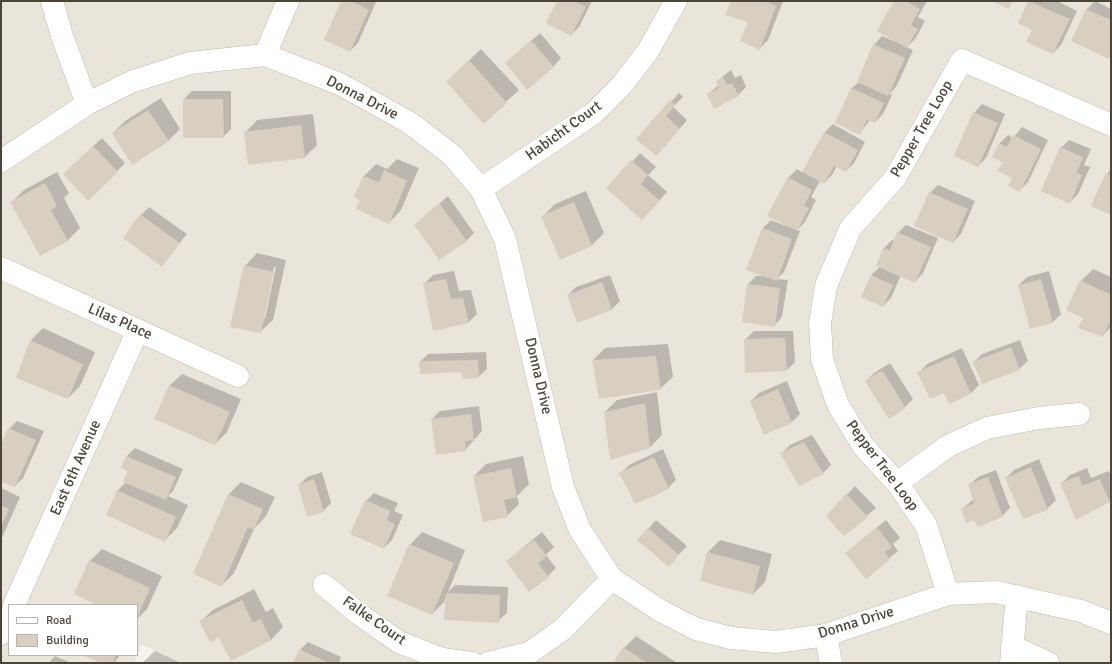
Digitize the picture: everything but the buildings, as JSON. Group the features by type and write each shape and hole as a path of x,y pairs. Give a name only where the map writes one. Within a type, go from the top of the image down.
{"street":[{"path":"52,1 62,36 87,104"},
{"path":"265,55 288,1"},
{"name":"Habicht Court","path":"481,189 594,113 621,86 648,51 676,1"},
{"name":"Donna Drive","path":"1,161 87,104 131,82 190,63 265,55 340,84 410,123 452,155 481,189 505,239 563,487 580,530 612,579 661,611 696,629 731,638 776,642 826,635 948,594 996,592 1081,611 1111,623"},
{"name":"Pepper Tree Loop","path":"948,594 926,525 897,483 864,447 838,405 822,358 820,323 826,286 850,229 895,178 962,60 1111,125"},
{"name":"Lilas Place","path":"1,268 238,376"},
{"name":"East 6th Avenue","path":"14,604 138,330"},
{"path":"897,483 948,446 988,428 1039,418 1079,414"},
{"path":"488,663 529,653 562,630 612,579"},
{"name":"Falke Court","path":"324,585 359,614 399,642 442,659 472,663"},
{"path":"1017,596 1012,654 1048,663"},
{"path":"1,634 8,618"},
{"path":"826,635 832,663"}],"shaded area":[{"path":"1,1 1111,1 1111,663 183,663 142,645 138,654 138,604 8,604 8,656 137,656 134,663 1,663"}]}
